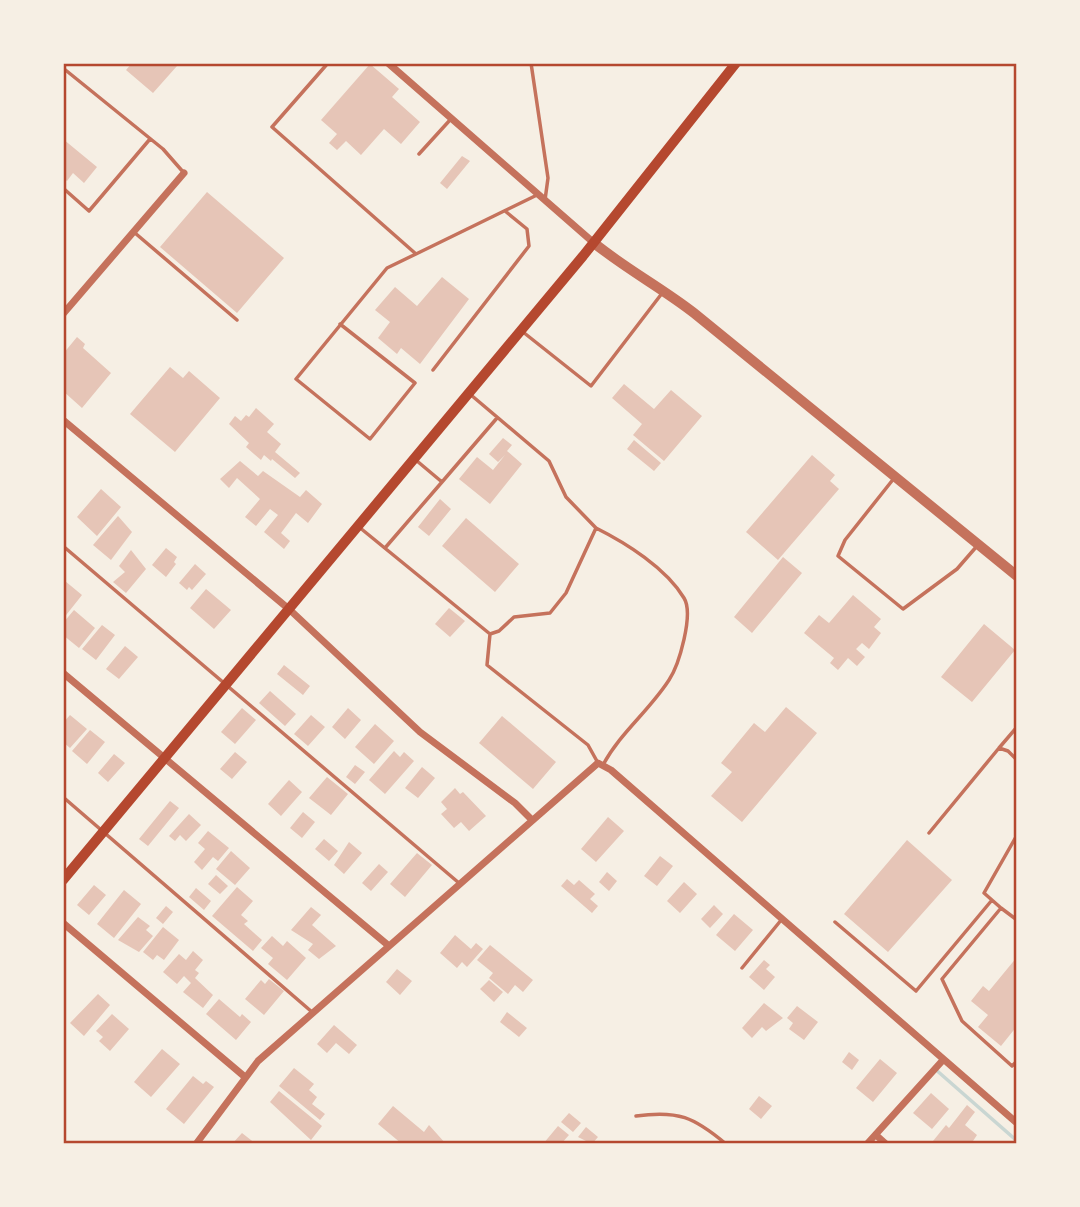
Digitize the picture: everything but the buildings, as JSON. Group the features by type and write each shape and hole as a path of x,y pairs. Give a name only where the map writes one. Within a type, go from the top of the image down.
{"main road":[{"path":"63,880 522,331 736,63"}],"street":[{"path":"388,63 450,120 594,243 623,266 664,290 1017,576"},
{"path":"63,314 184,173"},
{"path":"63,420 290,610 420,732 515,803 531,820"},
{"path":"63,673 388,946"},
{"path":"196,1144 258,1060 531,820 600,764 1017,1123"},
{"path":"63,923 245,1077"},
{"path":"867,1144 943,1060"},
{"path":"876,1135 886,1144"}],"lane":[{"path":"328,63 272,127 416,254"},
{"path":"531,63 548,178 545,202"},
{"path":"63,68 150,139 184,173"},
{"path":"419,154 450,120"},
{"path":"63,188 89,211 150,139"},
{"path":"340,324 415,383 370,439 296,379 340,324 387,268 537,195"},
{"path":"433,370 529,246 530,235 527,229 505,211"},
{"path":"133,232 237,320"},
{"path":"522,331 591,386 664,290"},
{"path":"469,394 549,461 566,496 596,528 621,541 665,576 685,598 688,612 678,662 669,680 600,764 588,745 487,665 490,634"},
{"path":"385,548 497,418"},
{"path":"415,460 442,482"},
{"path":"896,476 845,540 838,556 903,609 957,569 978,544"},
{"path":"359,527 490,634"},
{"path":"490,634 499,631 514,617 550,613 566,593 596,528"},
{"path":"63,546 459,883"},
{"path":"929,833 1017,727"},
{"path":"999,748 1008,751 1017,760"},
{"path":"63,797 312,1012"},
{"path":"1017,835 984,892 1017,920"},
{"path":"835,922 916,991 992,900"},
{"path":"1001,908 942,979 962,1021 1013,1066 1017,1061"},
{"path":"742,968 782,919"},
{"path":"636,1116 678,1114 702,1125 726,1144"}],"waterway":[{"path":"935,1069 1017,1141"}]}
